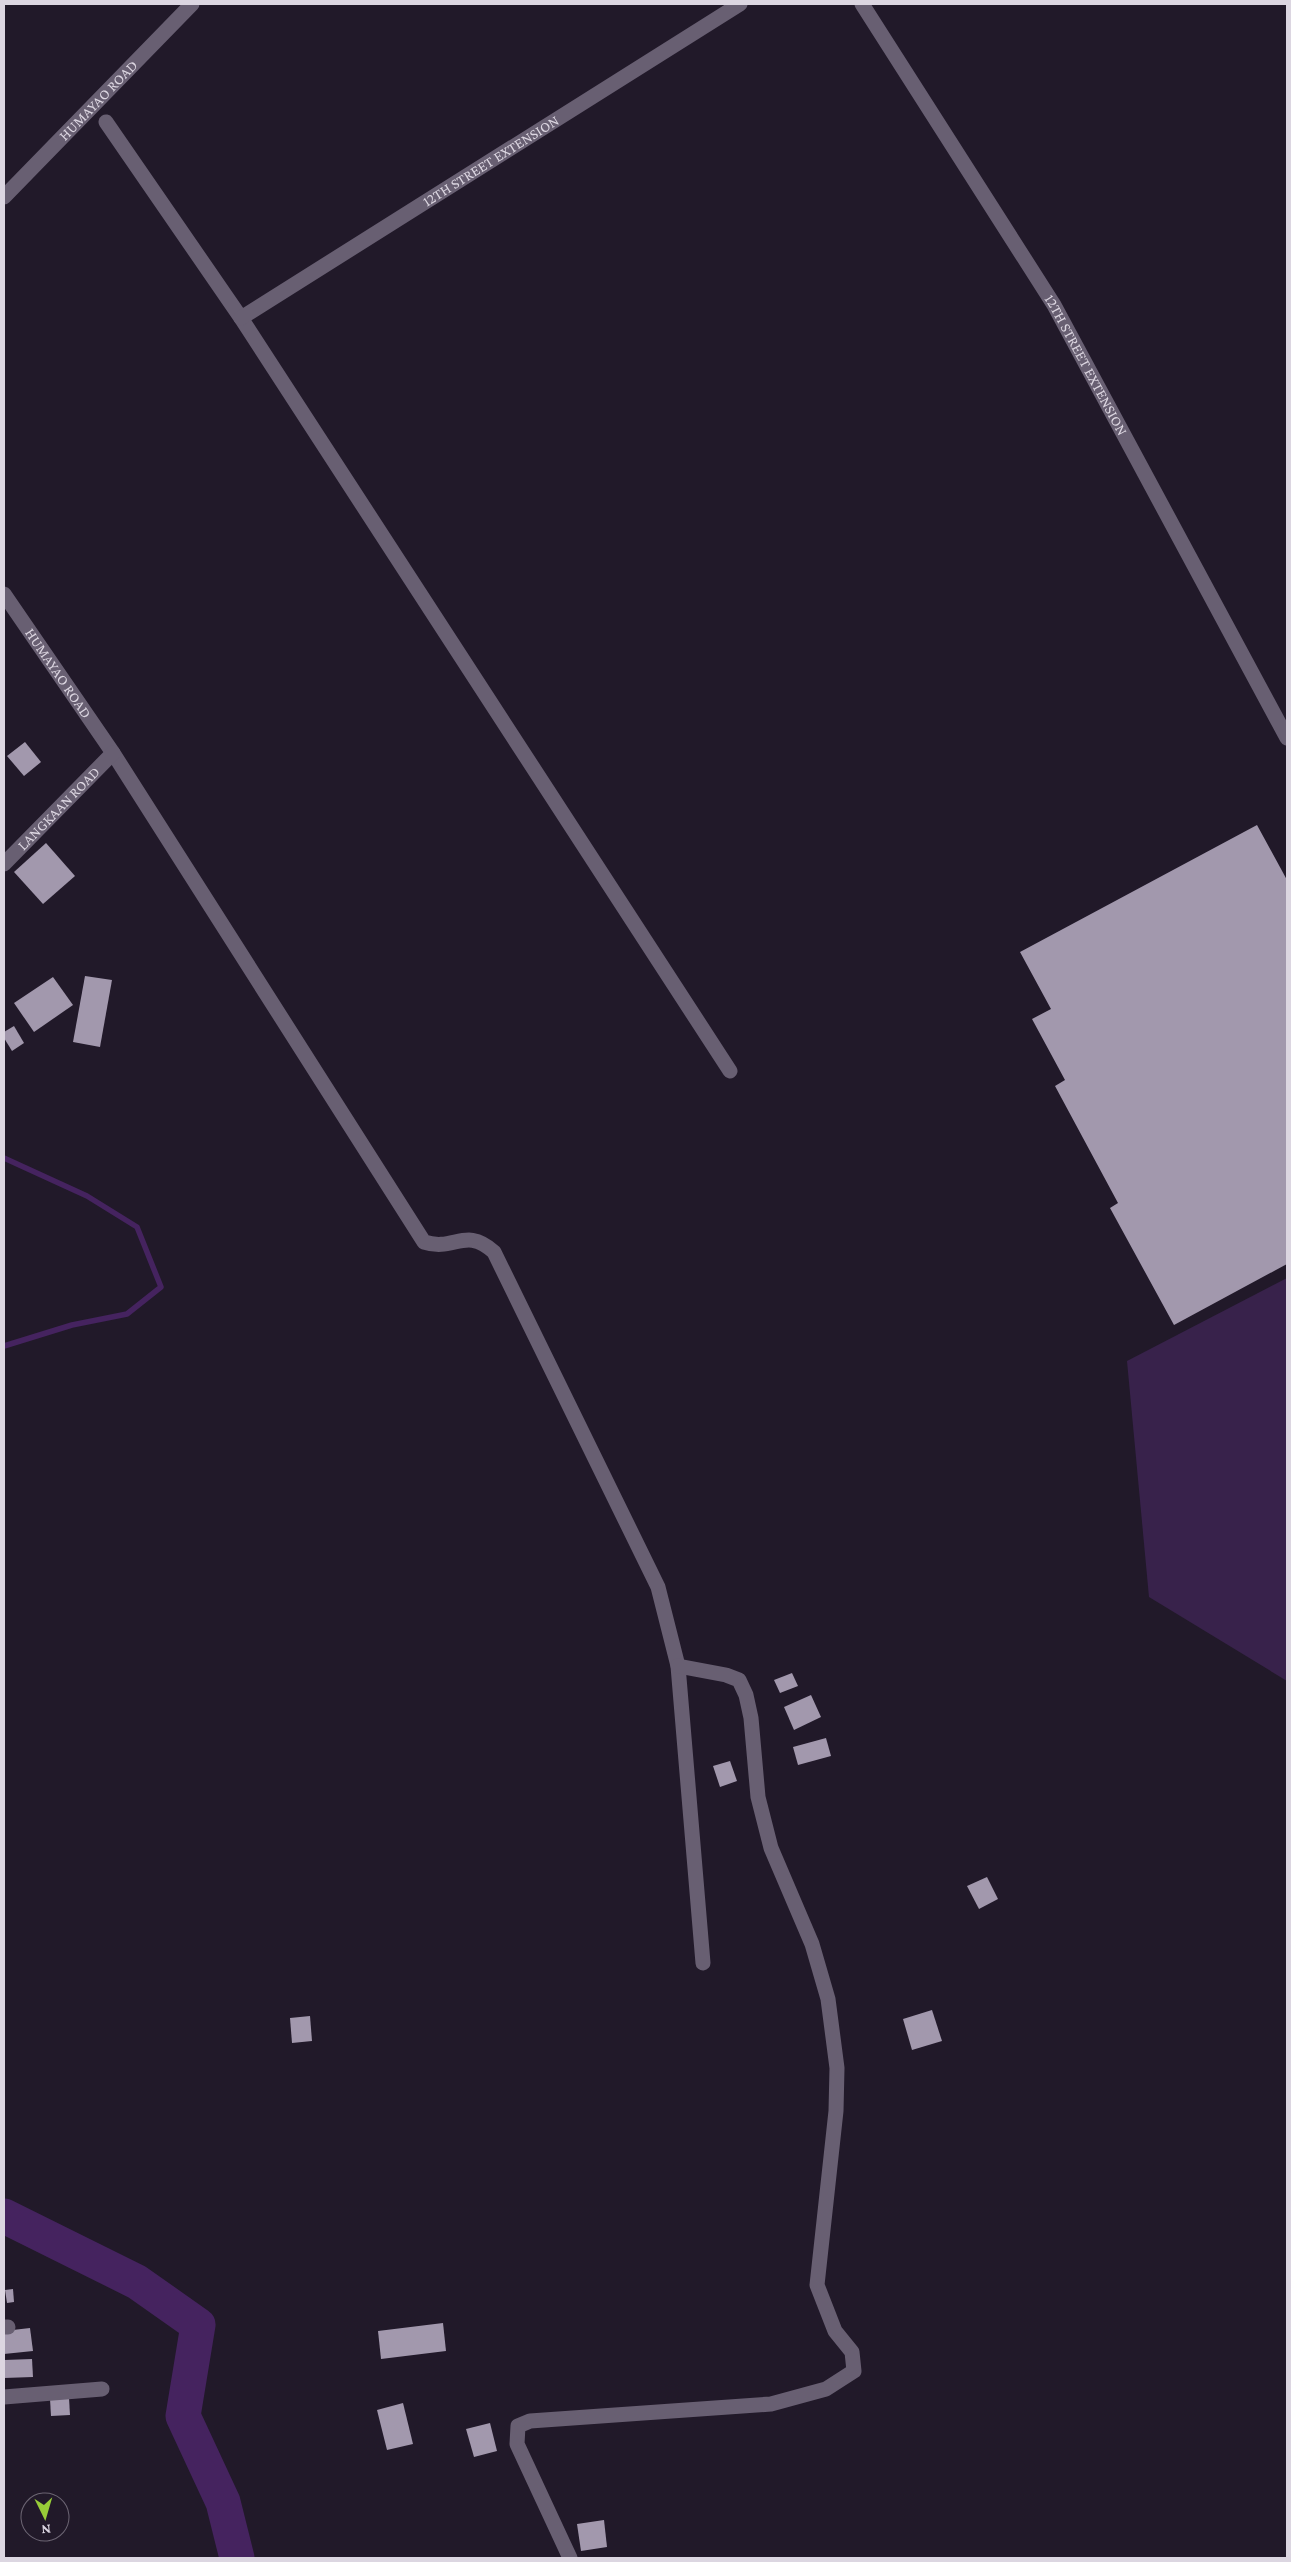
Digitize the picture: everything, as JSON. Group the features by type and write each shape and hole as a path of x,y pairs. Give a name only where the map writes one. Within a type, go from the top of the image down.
{"street":[{"name":"HUMAYAO ROAD","path":"4,197 192,4"},
{"name":"12TH STREET EXTENSION","path":"241,318 740,4"},
{"name":"12TH STREET EXTENSION","path":"862,4 1054,305 1287,738"},
{"path":"106,122 241,318 730,1071"},
{"name":"HUMAYAO ROAD","path":"4,594 113,753 424,1242 435,1246 465,1239 482,1242 494,1252 658,1587 678,1666 703,1963"},
{"name":"LANGKAAN ROAD","path":"4,864 113,753"},
{"path":"570,2558 517,2444 518,2426 530,2421 770,2404 826,2389 854,2371 852,2352 835,2330 817,2285 836,2111 837,2068 828,1998 812,1944 771,1848 758,1797 751,1718 746,1695 738,1680 726,1675 678,1666"},
{"path":"4,2397 102,2389"}],"shaded area":[{"path":"1287,1278 1287,1681 1149,1597 1127,1361"}],"building":[{"path":"25,742 41,762 24,776 7,756"},
{"path":"1257,825 1287,880 1287,1264 1174,1325 1110,1208 1118,1203 1055,1086 1065,1080 1032,1019 1051,1009 1020,952"},
{"path":"46,843 75,876 43,904 14,872"},
{"path":"85,976 112,980 100,1047 73,1042"},
{"path":"53,977 73,1005 34,1032 14,1003"},
{"path":"14,1026 24,1043 12,1051 4,1038 4,1032"},
{"path":"792,1673 798,1686 780,1693 774,1680"},
{"path":"811,1695 821,1717 794,1730 784,1707"},
{"path":"826,1738 831,1756 798,1765 793,1747"},
{"path":"730,1761 737,1781 720,1787 713,1766"},
{"path":"987,1877 998,1899 979,1909 967,1886"},
{"path":"932,2010 942,2041 912,2050 903,2019"},
{"path":"310,2016 312,2041 292,2043 290,2018"},
{"path":"13,2289 14,2302 7,2303 5,2290"},
{"path":"443,2323 446,2351 381,2359 378,2331"},
{"path":"30,2328 33,2351 4,2354 4,2331"},
{"path":"32,2359 33,2377 4,2378 4,2360"},
{"path":"69,2398 70,2415 51,2416 50,2399"},
{"path":"403,2403 413,2444 387,2450 377,2410"},
{"path":"490,2423 497,2451 474,2457 466,2429"},
{"path":"604,2520 607,2547 581,2551 577,2524"}],"waterway":[{"path":"4,1158 87,1196 137,1227 161,1287 127,1314 72,1325 4,1346"},
{"path":"4,2216 137,2282 198,2325 183,2416 223,2502 237,2558"}]}
